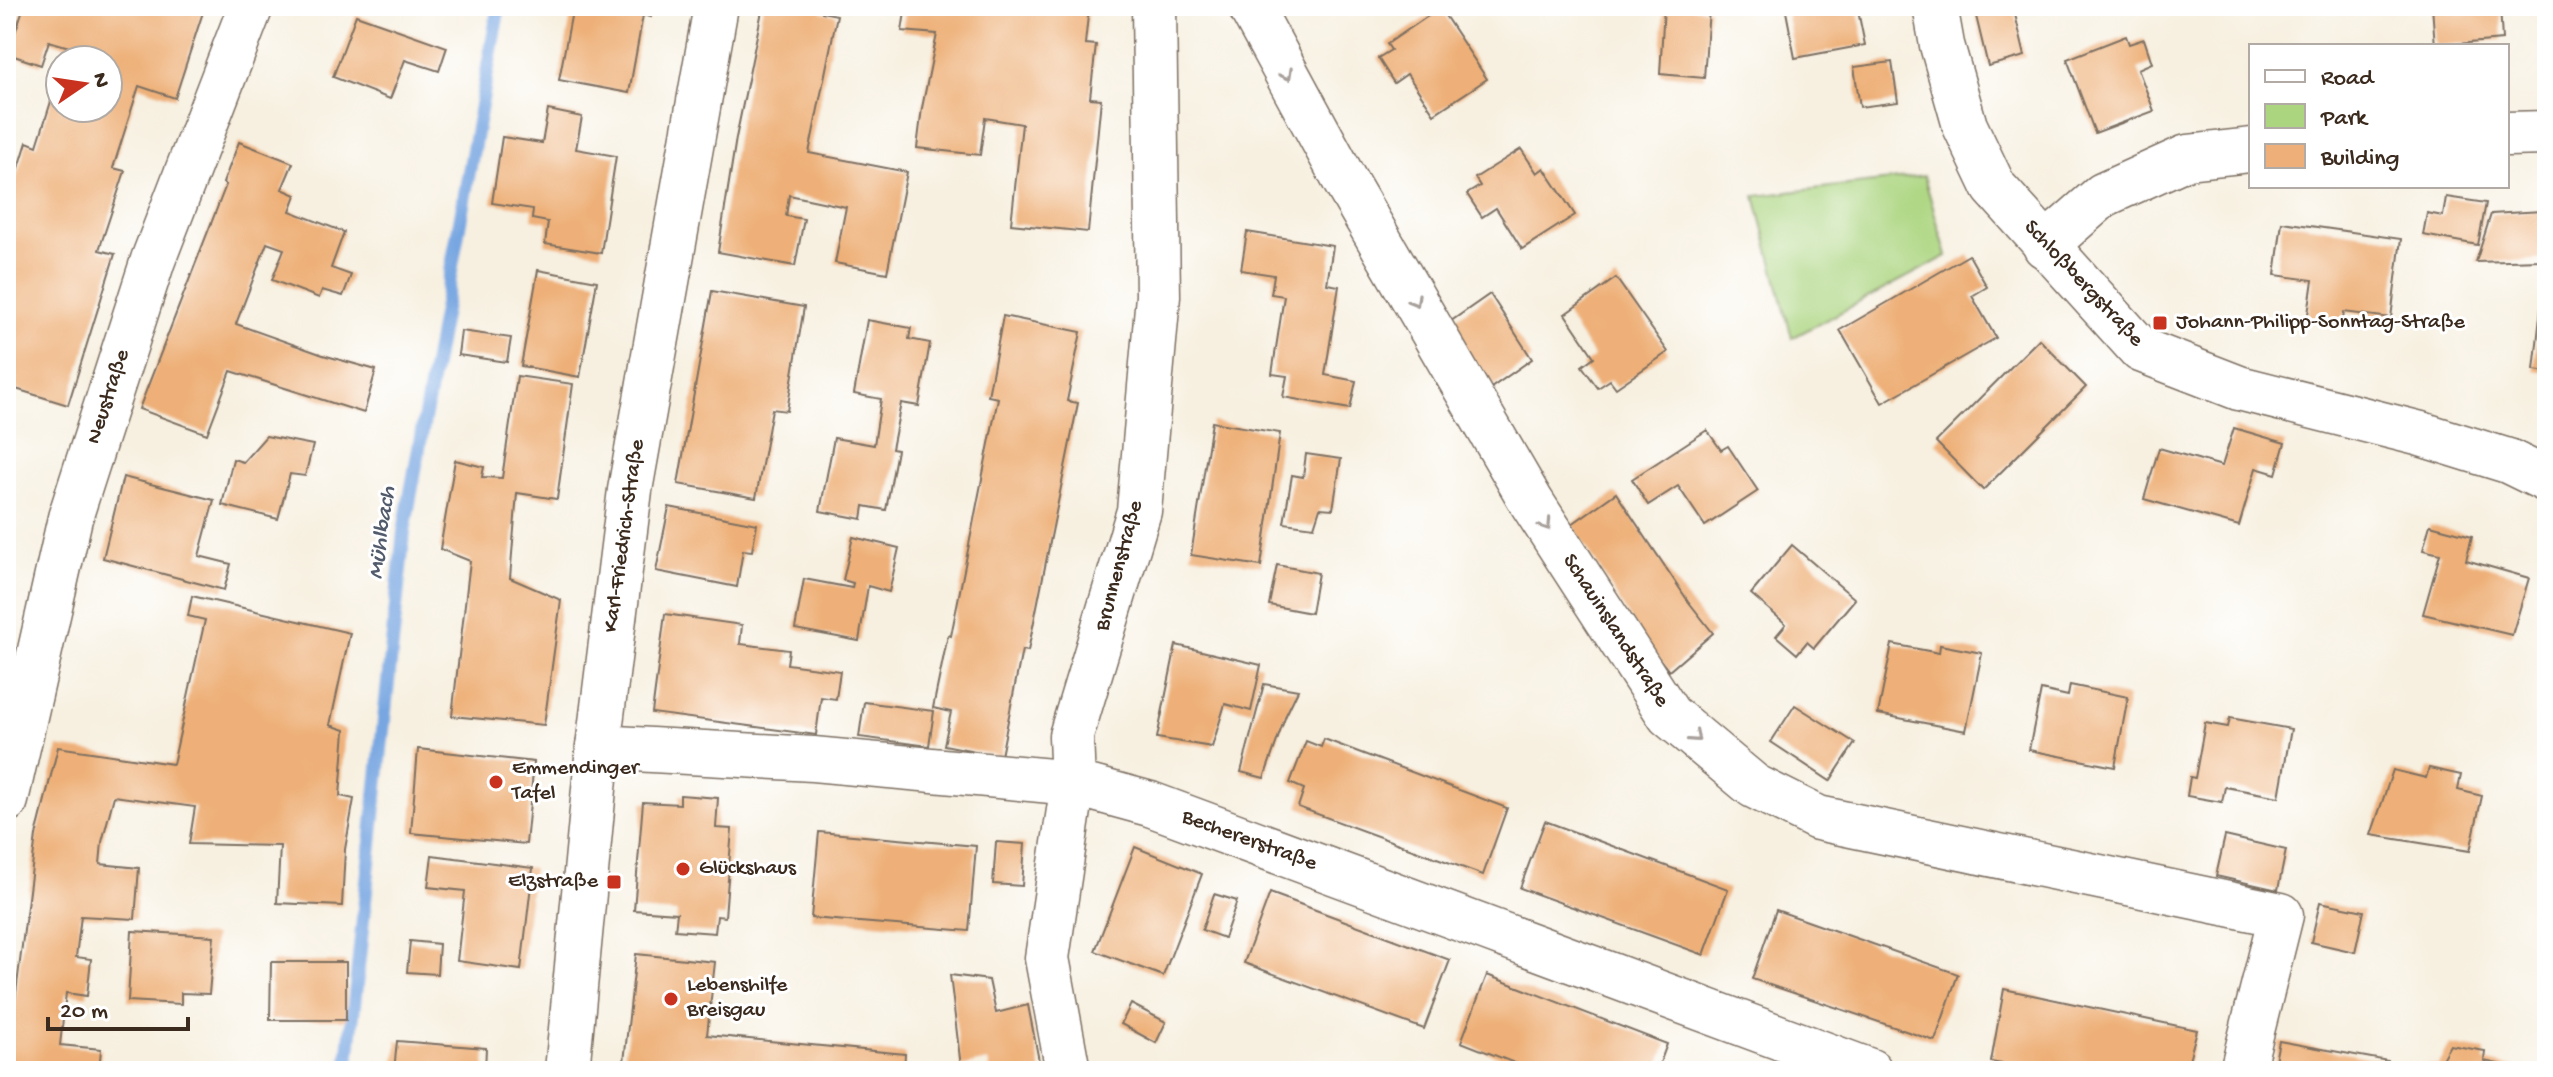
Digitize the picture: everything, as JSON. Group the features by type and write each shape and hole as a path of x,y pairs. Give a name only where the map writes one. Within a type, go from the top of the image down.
{"street":[{"name":"Neustraße","path":"6,800 70,518 153,260 251,6"},
{"name":"Karl-Friedrich-Straße","path":"567,1071 598,747 630,490 716,6"},
{"name":"Brunnenstraße","path":"1068,1071 1047,958 1073,783 1071,736 1139,511 1158,296 1154,6"},
{"name":"Schauinslandstraße","path":"1250,6 1345,181 1532,503 1669,715 1754,786 1818,818 2281,915 2242,1071"},
{"name":"Schloßbergstraße","path":"1935,6 1942,45 1965,126 1994,187 2141,350 2239,388 2421,434 2508,461 2547,480"},
{"path":"2509,134 2547,133"},
{"path":"2045,246 2103,195 2187,157 2249,150"},
{"name":"Bechererstraße","path":"598,747 813,759 1073,783 1150,804 1870,1071"}],"green space":[{"path":"1924,176 1947,256 1792,338 1755,196"}],"building":[{"path":"24,6 205,6 175,98 139,86 113,168 125,171 99,250 115,254 68,405 6,386 6,243 14,219 6,216 6,210 27,142 37,146 44,124 124,124 124,44 59,44 49,41 44,44 41,65 8,54"},
{"path":"573,6 653,6 651,17 643,15 629,93 559,80"},
{"path":"763,6 824,6 822,12 837,15 809,153 907,172 887,273 835,263 846,207 789,195 786,216 804,219 795,266 718,252 736,138"},
{"path":"906,6 1089,6 1085,44 1096,45 1090,98 1101,99 1088,232 1011,224 1022,124 985,118 980,155 917,148 937,34 902,31"},
{"path":"1664,6 1709,9 1704,78 1660,74"},
{"path":"1785,6 1857,6 1865,45 1795,58"},
{"path":"2013,6 2025,56 1988,66 1975,12"},
{"path":"2432,6 2500,6 2502,40 2435,44"},
{"path":"1440,8 1487,79 1434,114 1407,74 1394,83 1378,58 1391,50 1387,44"},
{"path":"356,15 447,47 439,71 405,60 390,99 333,77"},
{"path":"2126,36 2129,44 2144,39 2152,63 2138,69 2154,111 2095,133 2067,59"},
{"path":"1892,62 1898,102 1860,107 1854,67"},
{"path":"548,110 582,117 576,149 616,156 601,253 545,244 548,222 532,219 533,209 492,203 502,137 542,143"},
{"path":"239,142 293,163 282,189 296,195 290,211 344,232 331,268 351,275 343,296 322,290 319,298 272,280 284,249 267,243 236,324 376,370 364,413 231,371 207,434 139,409 226,185 223,183"},
{"path":"1521,149 1537,173 1544,168 1575,215 1522,249 1496,208 1482,217 1467,194 1480,186 1475,178"},
{"path":"2446,197 2486,203 2478,245 2423,235 2427,213 2443,216"},
{"path":"2542,211 2540,260 2476,262 2491,214"},
{"path":"2282,222 2401,239 2391,318 2344,312 2342,326 2307,321 2313,280 2275,275"},
{"path":"1247,232 1333,246 1327,284 1339,286 1325,375 1356,381 1350,409 1283,397 1287,376 1272,374 1284,296 1271,294 1274,275 1241,270"},
{"path":"1969,255 1987,287 1972,296 1996,338 1882,403 1840,330"},
{"path":"538,270 597,281 580,377 521,366"},
{"path":"1616,278 1668,352 1616,388 1610,380 1598,388 1582,366 1594,357 1565,314"},
{"path":"712,291 804,307 787,411 772,409 756,498 678,484"},
{"path":"1490,294 1532,359 1488,390 1444,326"},
{"path":"2542,299 2547,300 2547,372 2534,370"},
{"path":"1003,316 1081,332 1067,401 1078,403 1028,651 1022,650 1001,756 944,745 951,712 933,708 948,635 951,636 998,398 988,396"},
{"path":"867,320 911,328 909,339 930,343 919,406 901,403 892,449 897,450 886,510 864,506 862,519 820,511 834,438 874,445 881,399 854,394"},
{"path":"461,331 511,338 507,362 458,355"},
{"path":"2039,339 2086,387 1983,490 1936,442"},
{"path":"517,376 573,384 557,499 517,493 510,578 561,600 544,725 452,716 470,561 440,549 455,460 484,467 482,477 502,478"},
{"path":"1212,422 1280,433 1261,566 1191,555"},
{"path":"2234,428 2285,443 2276,474 2256,468 2239,526 2144,499 2159,448 2222,466"},
{"path":"1707,430 1721,450 1728,446 1758,491 1705,526 1678,486 1648,505 1632,479"},
{"path":"266,436 313,445 305,476 290,474 278,519 222,505 233,459 243,462"},
{"path":"1306,454 1341,459 1333,509 1320,508 1314,527 1284,523 1292,475 1303,477"},
{"path":"123,477 214,500 199,556 231,564 224,590 103,558"},
{"path":"1616,493 1713,633 1669,671 1639,633 1572,524"},
{"path":"669,507 757,524 752,551 743,550 737,587 656,571"},
{"path":"2430,525 2472,536 2466,560 2529,578 2512,635 2423,614 2440,554 2423,550"},
{"path":"853,537 899,548 889,592 868,586 859,641 795,629 804,579 852,588 853,583 843,580"},
{"path":"1792,545 1855,599 1814,648 1807,642 1797,654 1776,636 1786,624 1751,594"},
{"path":"1277,565 1318,573 1311,613 1269,605"},
{"path":"192,596 350,633 330,725 345,730 340,796 354,799 345,849 342,906 277,903 280,846 189,844 195,807 114,796 102,842 100,864 139,868 135,919 81,916 76,957 91,959 87,996 66,993 60,1045 101,1049 99,1071 6,1071 36,836 58,747 173,764 205,620 188,616"},
{"path":"665,614 742,625 740,644 789,650 787,664 840,671 836,699 821,697 816,735 652,713"},
{"path":"1892,644 1939,653 1940,645 1982,653 1966,731 1878,714"},
{"path":"1176,645 1261,665 1251,711 1225,704 1212,747 1157,738"},
{"path":"1264,684 1298,690 1264,778 1241,772"},
{"path":"2070,685 2128,697 2115,767 2029,750 2041,690 2068,696"},
{"path":"864,702 934,711 929,746 859,737"},
{"path":"1795,705 1855,743 1830,781 1771,742"},
{"path":"2230,718 2291,729 2279,797 2225,787 2222,802 2187,796 2190,777 2195,778 2205,723 2228,727"},
{"path":"1324,739 1507,808 1483,875 1298,807 1304,789 1290,783 1306,741 1321,747"},
{"name":"Emmendinger Tafel","path":"418,749 534,762 526,844 411,833"},
{"path":"2429,768 2461,775 2458,790 2482,796 2470,851 2371,835 2393,770 2426,778"},
{"name":"Glückshaus","path":"680,795 718,798 716,828 732,829 725,917 717,916 715,933 675,930 677,913 634,910 643,802 680,804"},
{"path":"1545,821 1728,889 1704,955 1520,888"},
{"path":"819,832 976,846 969,931 811,918"},
{"path":"2225,836 2286,850 2278,890 2216,876"},
{"path":"996,842 1025,844 1022,886 993,884"},
{"path":"1135,847 1202,874 1163,976 1095,951"},
{"path":"432,855 533,868 521,970 457,961 465,891 428,887"},
{"path":"1270,893 1450,960 1424,1029 1244,963"},
{"path":"1214,894 1237,901 1224,938 1202,930"},
{"path":"2320,902 2364,911 2355,952 2311,942"},
{"path":"1776,910 1958,974 1935,1041 1752,979"},
{"path":"132,931 214,936 209,994 181,993 181,1004 128,1001"},
{"path":"410,941 439,944 437,974 407,972"},
{"name":"Lebenshilfe Breisgau","path":"636,954 715,962 707,1035 905,1054 904,1071 623,1071"},
{"path":"271,962 346,962 346,1020 270,1020"},
{"path":"950,975 989,980 996,1013 1028,1005 1041,1071 990,1071 988,1061 961,1067"},
{"path":"1487,975 1667,1044 1657,1071 1535,1071 1461,1042"},
{"path":"2004,989 2197,1030 2186,1071 2039,1071 1991,1062"},
{"path":"1131,1004 1166,1022 1156,1043 1121,1024"},
{"path":"397,1041 486,1048 485,1071 394,1071"},
{"path":"2279,1041 2388,1061 2387,1071 2273,1071"},
{"path":"2450,1045 2485,1051 2484,1061 2530,1071 2428,1071 2428,1065 2438,1066"}],"waterway":[{"name":"Mühlbach","path":"347,1071 404,531 499,6"}],"place":[{"name":"Johann-Philipp-Sonntag-Straße","path":"2160,323"},
{"name":"Emmendinger Tafel","path":"496,782"},
{"name":"Glückshaus","path":"683,869"},
{"name":"Elzstraße","path":"614,882"},
{"name":"Lebenshilfe Breisgau","path":"671,999"}]}
